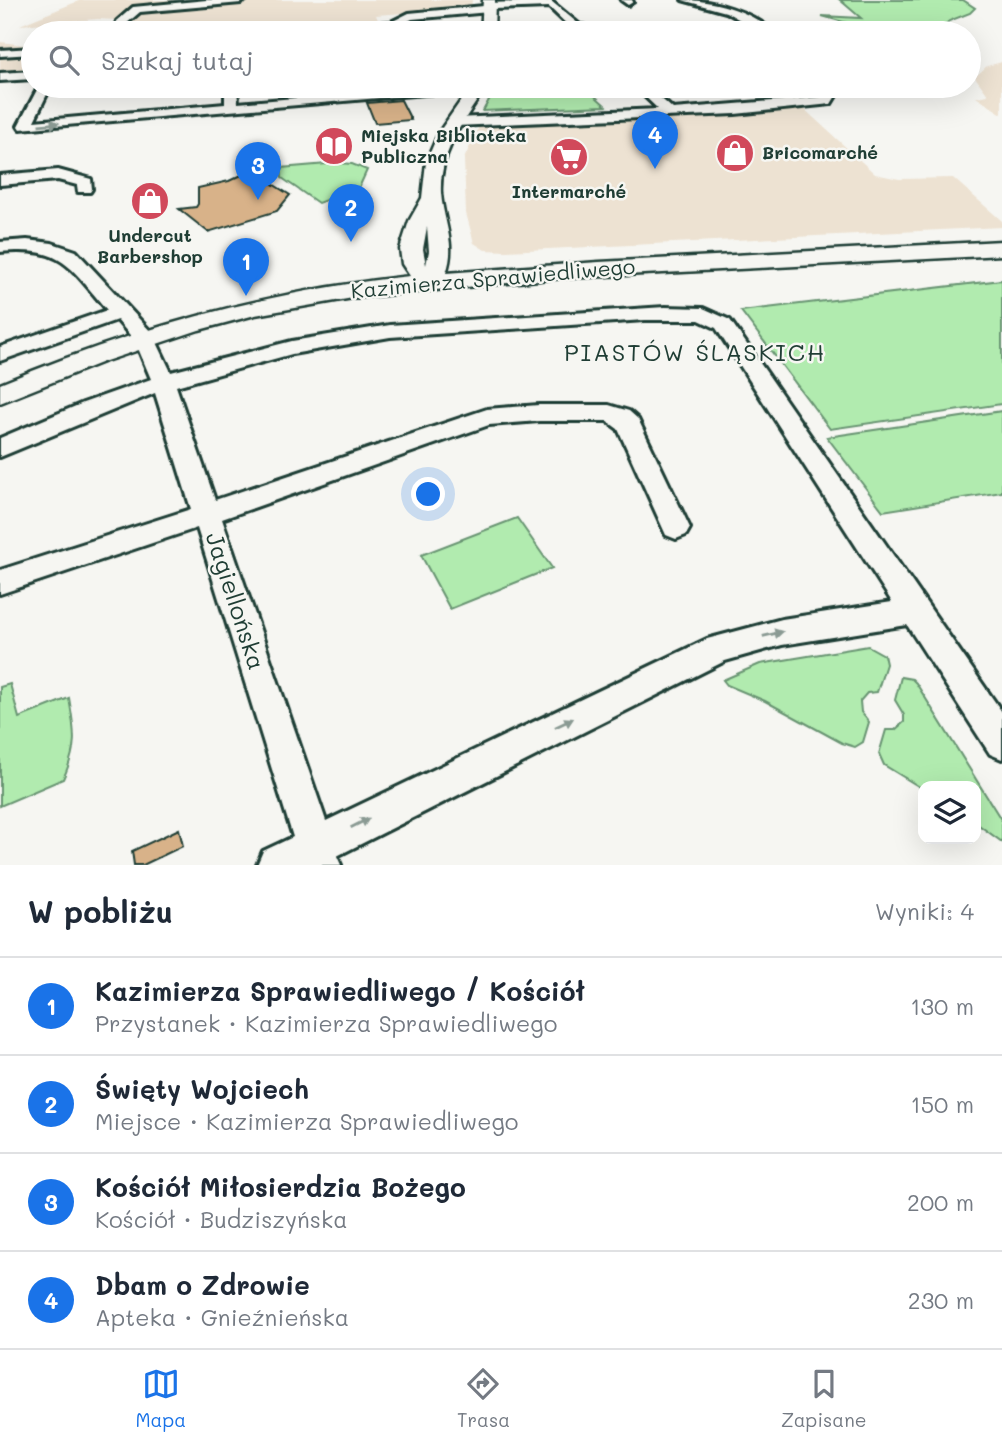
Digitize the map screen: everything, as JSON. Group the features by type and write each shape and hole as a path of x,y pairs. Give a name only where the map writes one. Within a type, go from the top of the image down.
{"street":[{"path":"123,21 137,9 241,0"},
{"path":"458,0 464,16"},
{"path":"687,0 729,10 748,21"},
{"path":"402,21 409,16 464,16 489,5 551,4 569,21"},
{"path":"0,53 21,52"},
{"path":"0,77 21,76"},
{"path":"39,98 25,126 232,107 257,99 273,98"},
{"path":"232,98 232,107"},
{"path":"431,199 437,215 439,238 437,266 430,280 412,263 413,244 423,211 431,199 436,160 455,122 471,98"},
{"path":"653,98 670,113"},
{"path":"455,122 670,113 826,101 828,98"},
{"path":"0,180 58,175 85,182 84,189"},
{"path":"439,238 462,258 505,274"},
{"path":"335,293 387,266 413,244"},
{"name":"Jagiellońska","path":"0,247 44,246 69,254 145,339 157,363 318,855"},
{"name":"Kazimierza Sprawiedliwego","path":"0,394 145,339 240,312 335,293 430,280 505,274 1002,248"},
{"path":"0,354 120,312"},
{"path":"0,448 89,410 163,384 262,355 389,331 703,314 723,324 731,335 1002,741"},
{"path":"0,582 488,417 539,413 609,413 621,417 629,425 676,527"},
{"path":"277,865 318,855 718,649 782,632 916,611"}],"shaded area":[{"path":"81,0 472,0 471,8 376,15 378,21 30,21"},
{"path":"0,42 21,45 21,77 0,79"},
{"path":"1002,62 1002,114 978,98 988,95 981,85 981,72 987,66"},
{"path":"802,107 875,174 899,179 953,178 1002,221 1002,227 506,251 485,250 474,243 466,213 464,159 480,124"}],"green space":[{"path":"840,0 963,0 975,8 970,13 949,21 840,21 822,16 861,18"},
{"path":"490,98 597,98 606,106 483,111"},
{"path":"352,164 367,170 357,192 366,193 337,196 318,203 282,178 281,168"},
{"path":"1002,280 1002,404 830,429 741,311"},
{"path":"1002,411 1002,492 883,511 827,437"},
{"path":"517,518 552,568 450,609 421,555"},
{"path":"868,646 884,655 886,664 877,692 867,693 860,701 861,712 869,722 863,742 855,747 842,743 765,701 727,685 723,680 760,664"},
{"path":"901,677 912,679 977,781 918,781 918,786 884,765 879,754 886,730 895,730 904,722 904,715 895,700"},
{"path":"10,684 19,718 69,698 74,739 63,779 0,806 0,687"},
{"path":"981,787 1002,821 1002,842 981,827"}],"building":[{"path":"401,100 411,120 375,123 367,103"},
{"path":"270,167 271,183 290,195 277,211 208,232 179,209 196,207 198,188 229,181 246,173 246,170"},
{"path":"179,829 183,846 143,865 134,865 132,851"}],"place":[{"name":"Miejska Biblioteka Publiczna","path":"334,146"},
{"name":"Bricomarché","path":"735,153"},
{"name":"Intermarché","path":"569,157"},
{"name":"Dbam o Zdrowie","path":"655,169"},
{"name":"Kościół Miłosierdzia Bożego","path":"258,200"},
{"name":"Undercut Barbershop","path":"150,201"},
{"name":"Święty Wojciech","path":"351,242"},
{"name":"Kazimierza Sprawiedliwego / Kościół","path":"246,296"}],"district":[{"name":"PIASTÓW ŚLĄSKICH","path":"695,353"}]}
